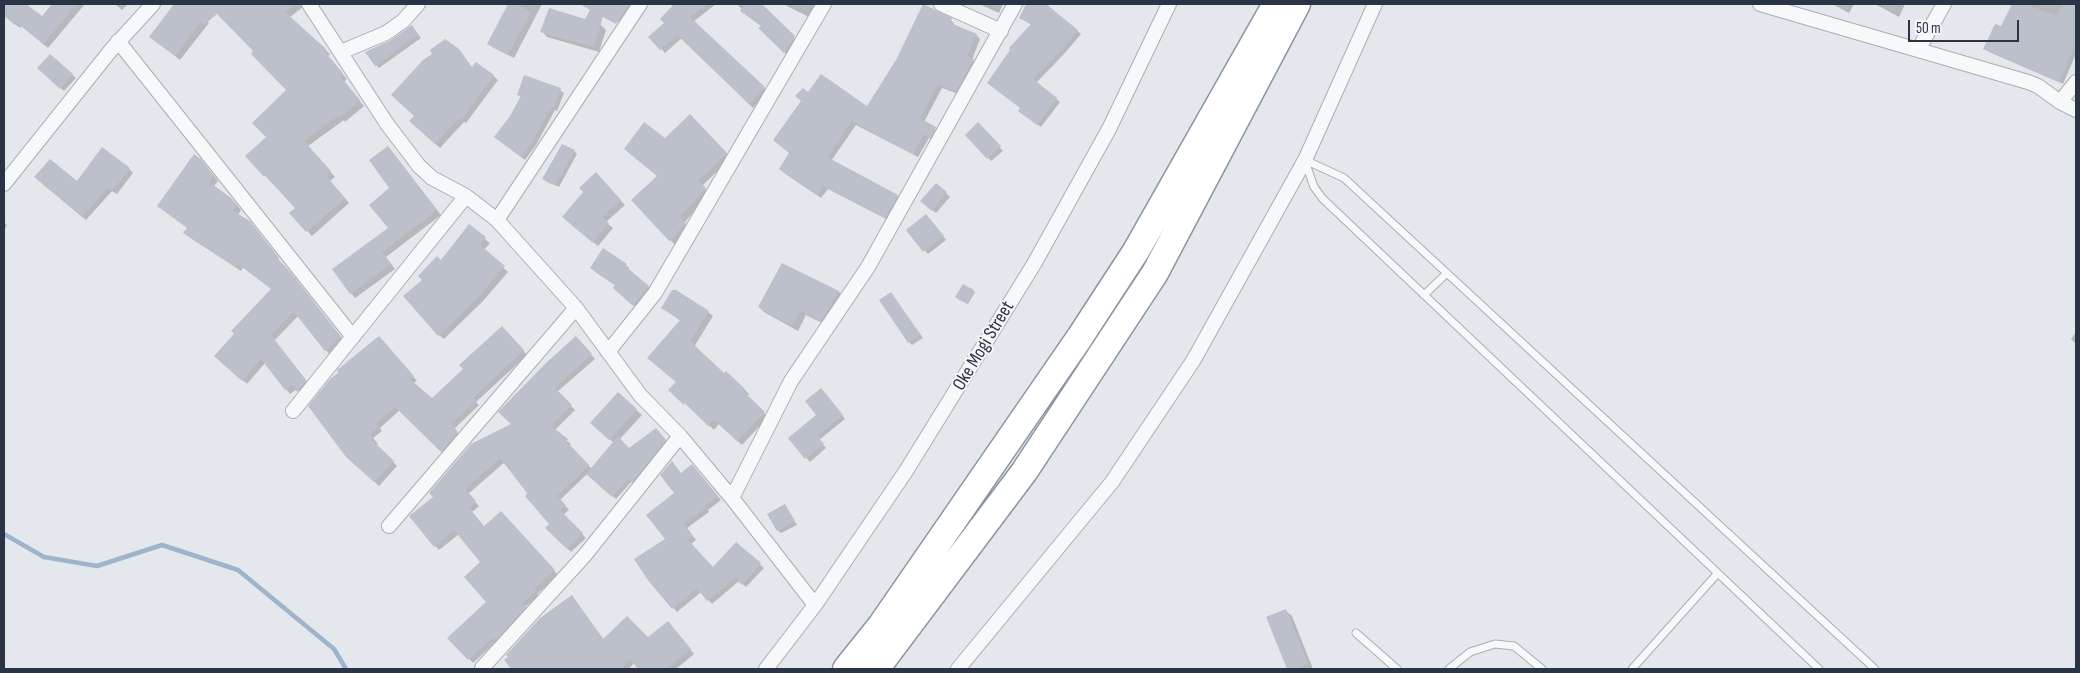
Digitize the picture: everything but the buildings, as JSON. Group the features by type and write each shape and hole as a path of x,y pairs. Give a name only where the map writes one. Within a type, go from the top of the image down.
{"highway":[{"path":"846,669 882,624 1096,314 1136,251 1276,4"},
{"path":"876,669 1024,472 1155,273 1297,4"}],"street":[{"path":"4,184 118,41 153,4"},
{"path":"309,4 387,124 419,166 432,178 466,196 497,220 576,308 640,395 680,436 732,498 815,605"},
{"path":"341,52 386,33 404,22 418,4"},
{"path":"497,220 640,4"},
{"path":"608,352 655,293 824,4"},
{"path":"941,4 1001,31"},
{"path":"732,498 791,381 868,267 1015,4"},
{"name":"Oke Mogi Street","path":"766,669 815,605 916,456 1034,264 1109,129 1170,4"},
{"path":"958,669 1112,482 1193,361 1305,160 1375,4"},
{"path":"1760,4 2033,84 2076,110"},
{"path":"1918,50 1944,4"},
{"path":"118,41 353,337"},
{"path":"2060,102 2076,82"},
{"path":"293,411 466,196"},
{"path":"389,526 576,308"},
{"path":"482,668 585,555 680,436"}],"lane":[{"path":"1305,160 1344,178 1876,669"},
{"path":"1305,160 1314,186 1323,199 1819,669"},
{"path":"1424,295 1446,273"},
{"path":"1632,669 1717,574"},
{"path":"1356,633 1397,669"},
{"path":"1449,669 1470,652 1494,644 1514,646 1542,669"}],"waterway":[{"path":"4,534 44,557 97,566 162,545 238,570 334,649 346,669"}]}
